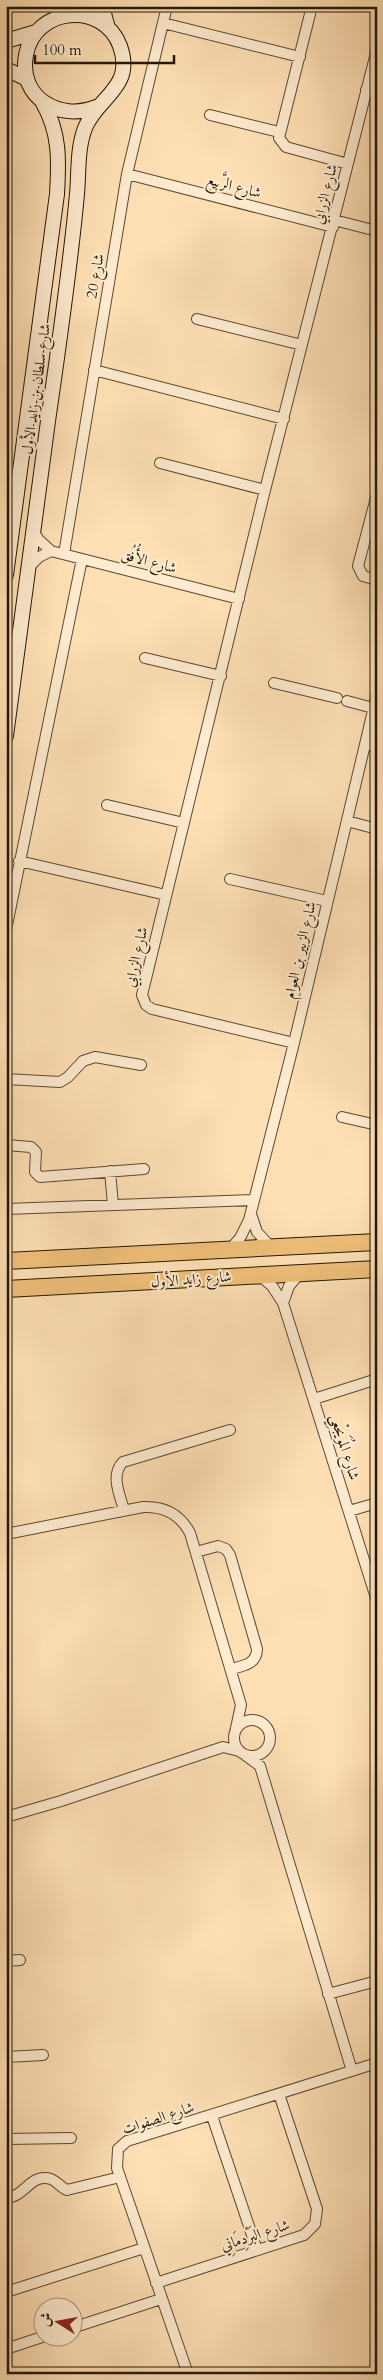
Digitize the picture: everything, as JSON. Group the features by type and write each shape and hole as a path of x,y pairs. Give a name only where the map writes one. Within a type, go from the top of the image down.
{"main road":[{"path":"66,6 56,17 36,32 30,41 25,60 27,79 31,88 43,102 69,113 87,111 104,102 116,88 122,70 123,61 119,43 108,28 102,6"},
{"path":"56,17 78,14 94,19 108,28"},
{"path":"6,41 36,32"},
{"path":"6,69 27,79"},
{"name":"شارع سلطان بن زايد الأول","path":"6,575 58,184 57,136 43,102"},
{"name":"شارع سلطان بن زايد الأول","path":"6,736 9,690 29,567 74,233 80,148 84,131 96,107"},
{"name":"شارع زايد الأول","path":"6,1261 377,1242"},
{"path":"6,1254 28,1260"},
{"path":"6,1272 97,1266 126,1255"},
{"name":"شارع زايد الأول","path":"6,1289 377,1269"}],"street":[{"name":"شارع 20","path":"64,554 127,174 167,6"},
{"path":"312,6 279,132 282,143 286,147 348,164"},
{"path":"163,23 300,57"},
{"name":"شارع الزرابي","path":"294,1043 152,1009 146,1005 143,998 143,990 265,490 377,49"},
{"path":"366,90 377,93"},
{"path":"210,115 279,132"},
{"name":"شارع الرَّبِيع","path":"127,174 334,224 377,231"},
{"path":"197,319 302,346"},
{"path":"94,370 284,419"},
{"path":"160,463 265,490"},
{"path":"377,494 358,566 363,576 377,580"},
{"path":"29,567 39,557 52,551 43,544 33,531"},
{"name":"شارع الأُفُق","path":"52,551 239,600"},
{"path":"6,930 82,559"},
{"path":"145,658 221,676"},
{"path":"274,683 373,708"},
{"name":"شارع الزبير بن العوام","path":"231,1248 244,1233 251,1213 347,821 372,745 373,708 377,694"},
{"path":"106,805 184,823"},
{"path":"347,821 377,829"},
{"path":"19,861 166,895"},
{"path":"230,879 327,901"},
{"path":"6,1079 60,1082 68,1077 83,1061 95,1057 141,1065"},
{"path":"342,1117 377,1125"},
{"path":"6,1145 31,1147 36,1152 35,1172 40,1177 144,1169"},
{"path":"110,1171 113,1205"},
{"path":"6,1209 253,1200"},
{"path":"251,1213 257,1232 270,1246"},
{"path":"282,1303 289,1286 301,1272"},
{"name":"شارع المُوَيجْعِي","path":"257,1274 272,1286 282,1303 377,1601"},
{"path":"314,1399 377,1380"},
{"path":"124,1510 116,1479 118,1469 123,1462 230,1430"},
{"path":"349,1511 377,1503"},
{"path":"6,1534 124,1510 156,1506 167,1510 185,1524 196,1552 241,1705 234,1742 242,1753 260,1766"},
{"path":"196,1552 218,1546 226,1549 230,1554 257,1649 255,1658 251,1663 231,1669"},
{"path":"241,1705 257,1721 262,1723 269,1733 268,1744 260,1766 352,2071"},
{"path":"223,1747 235,1730 246,1721 257,1721"},
{"path":"6,1817 62,1801 223,1747 256,1756 265,1749"},
{"path":"6,1961 20,1960"},
{"path":"328,1994 377,1981"},
{"path":"6,2057 43,2054"},
{"name":"شارع الصفوات","path":"188,2374 119,2173 116,2154 121,2145 127,2141 377,2063"},
{"name":"شارع البَرْدِمَانِي","path":"156,2283 304,2235 311,2231 318,2217 279,2094"},
{"path":"212,2116 257,2250"},
{"path":"6,2139 71,2138"},
{"path":"6,2198 16,2197 36,2180 46,2178 66,2188 119,2173"},
{"path":"6,2292 144,2248"},
{"path":"82,2325 161,2299"},
{"path":"6,2349 32,2340"}]}
